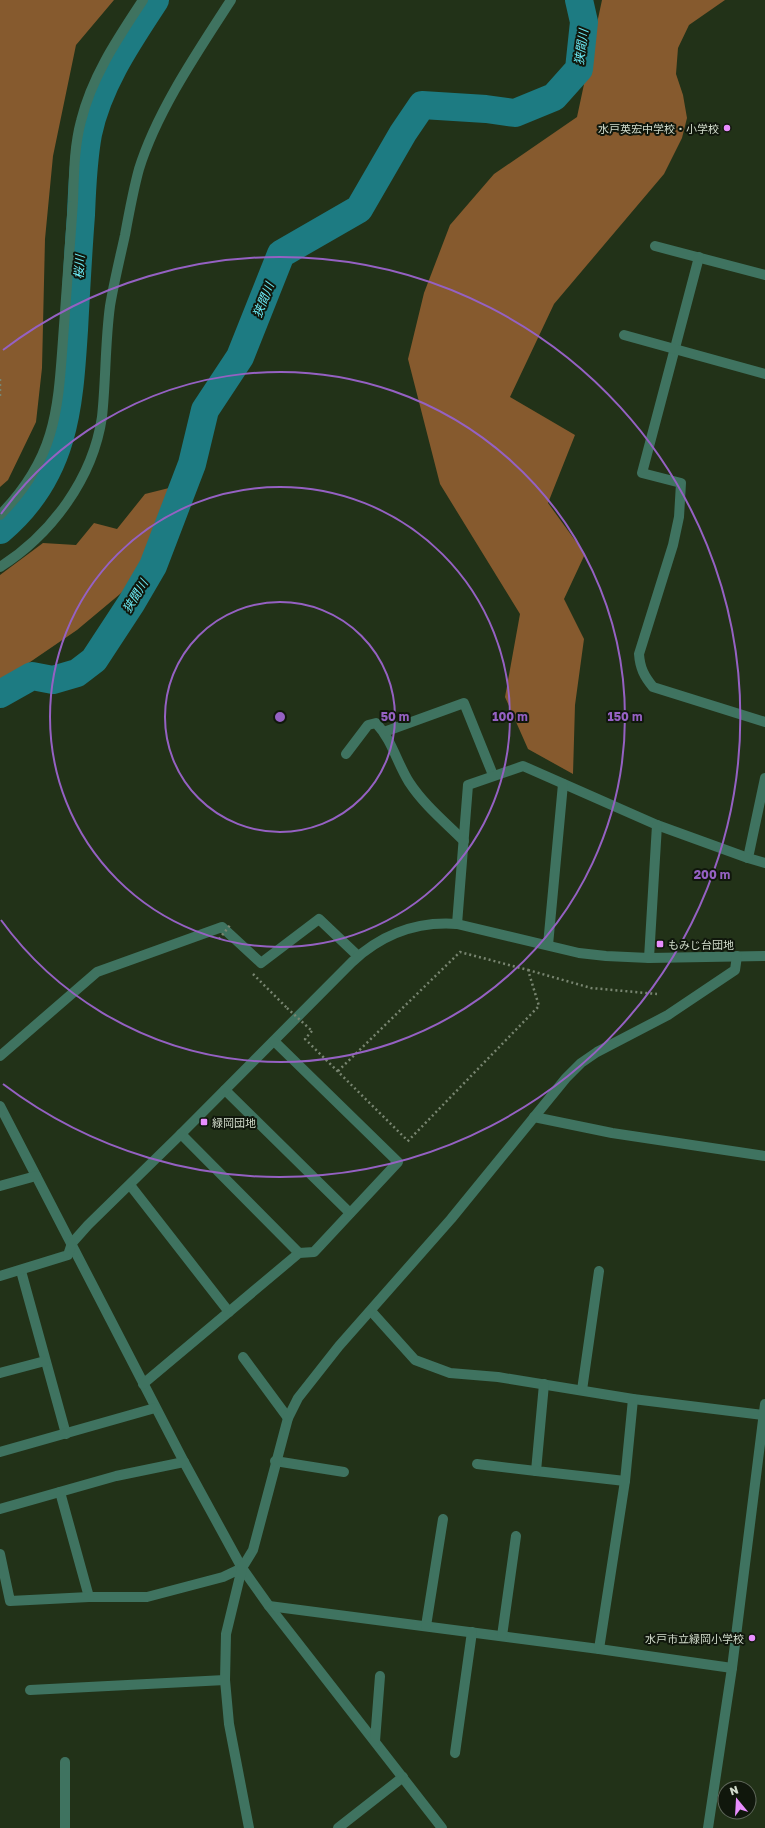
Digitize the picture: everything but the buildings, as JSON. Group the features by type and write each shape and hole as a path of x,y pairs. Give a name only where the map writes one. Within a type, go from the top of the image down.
{"street":[{"path":"0,515 24,488 35,471 46,446 56,414 70,254 76,142 81,120 101,66 143,0"},
{"path":"0,567 20,554 45,532 75,491 86,469 102,418 110,306 139,170 148,143 170,100 193,59 231,0"},
{"path":"655,246 765,275"},
{"path":"699,257 642,473 680,483 679,517 667,568 639,654 640,666 644,676 653,687 765,722"},
{"path":"624,334 675,350 765,374"},
{"path":"384,732 464,703 493,775"},
{"path":"346,754 368,725 376,723 384,732 409,782 428,806 464,841"},
{"path":"457,924 468,785 493,775 523,766 657,825 765,863"},
{"path":"748,858 765,778"},
{"path":"548,946 563,784"},
{"path":"649,958 657,825"},
{"path":"0,1056 97,972 222,927 261,963 319,919 358,956"},
{"path":"0,1276 68,1255 72,1243 358,956 380,940 408,928 441,923 470,925 548,946 579,953 606,956 649,958 765,956"},
{"path":"249,1828 229,1724 225,1680 226,1634 242,1568 253,1550 275,1461 288,1418 298,1398 339,1346 452,1219 566,1078 581,1063 597,1052 668,1015 735,970 737,956"},
{"path":"143,1384 299,1253 314,1252 398,1162 274,1041"},
{"path":"225,1090 350,1213"},
{"path":"0,1106 72,1243 155,1408 242,1568 269,1606 442,1828"},
{"path":"534,1117 612,1133 765,1156"},
{"path":"181,1134 299,1253"},
{"path":"0,1186 36,1176"},
{"path":"130,1185 229,1312"},
{"path":"582,1390 598,1270"},
{"path":"20,1271 66,1434"},
{"path":"371,1311 415,1360 450,1374 498,1377 633,1399 763,1415"},
{"path":"243,1357 288,1418"},
{"path":"0,1373 45,1361"},
{"path":"536,1471 544,1384"},
{"path":"599,1649 625,1481 633,1399"},
{"path":"708,1828 732,1668 765,1404"},
{"path":"0,1452 155,1408"},
{"path":"275,1461 344,1472"},
{"path":"0,1509 116,1476 184,1462"},
{"path":"477,1464 625,1481"},
{"path":"60,1492 89,1597"},
{"path":"426,1626 443,1519"},
{"path":"502,1636 516,1536"},
{"path":"0,1554 10,1601 89,1597 147,1597 224,1577 242,1568"},
{"path":"269,1606 732,1668"},
{"path":"455,1754 472,1632"},
{"path":"375,1741 380,1676"},
{"path":"30,1690 225,1680"},
{"path":"64,1762 65,1828"},
{"path":"338,1828 403,1777"}],"path":[{"path":"0,379 0,399"},
{"path":"219,939 231,924"},
{"path":"338,1071 460,952 591,988 657,994"},
{"path":"406,1143 539,1006 528,970"},
{"path":"287,1008 312,1031 304,1039 407,1140"}],"shaded area":[{"path":"0,0 114,0 76,45 53,156 45,239 42,368 36,422 8,480 0,487"},
{"path":"602,0 725,0 689,25 678,48 676,74 683,95 687,118 682,138 664,174 554,304 510,397 575,435 548,503 585,554 564,599 584,639 575,705 573,774 528,749 505,697 520,614 440,484 408,359 424,293 450,225 494,174 577,117"},
{"path":"169,488 138,579 77,630 11,675 0,679 0,575 43,543 76,545 94,523 117,529 145,494"}],"waterway":[{"name":"桜川","path":"0,530 22,509 38,487 51,463 60,439 66,413 72,359 83,175 88,134 106,81 125,47 155,0"},
{"name":"狭間川","path":"0,694 32,676 53,680 77,673 94,660 132,602 153,566 192,464 205,410 240,357 281,254 359,209 403,133 422,105 486,109 515,113 554,97 579,69 584,22 579,0"}],"place":[{"name":"水戸英宏中学校・小学校","path":"727,128"},
{"name":"もみじ台団地","path":"660,944"},
{"name":"緑岡団地","path":"204,1122"},
{"name":"水戸市立緑岡小学校","path":"752,1638"}]}
